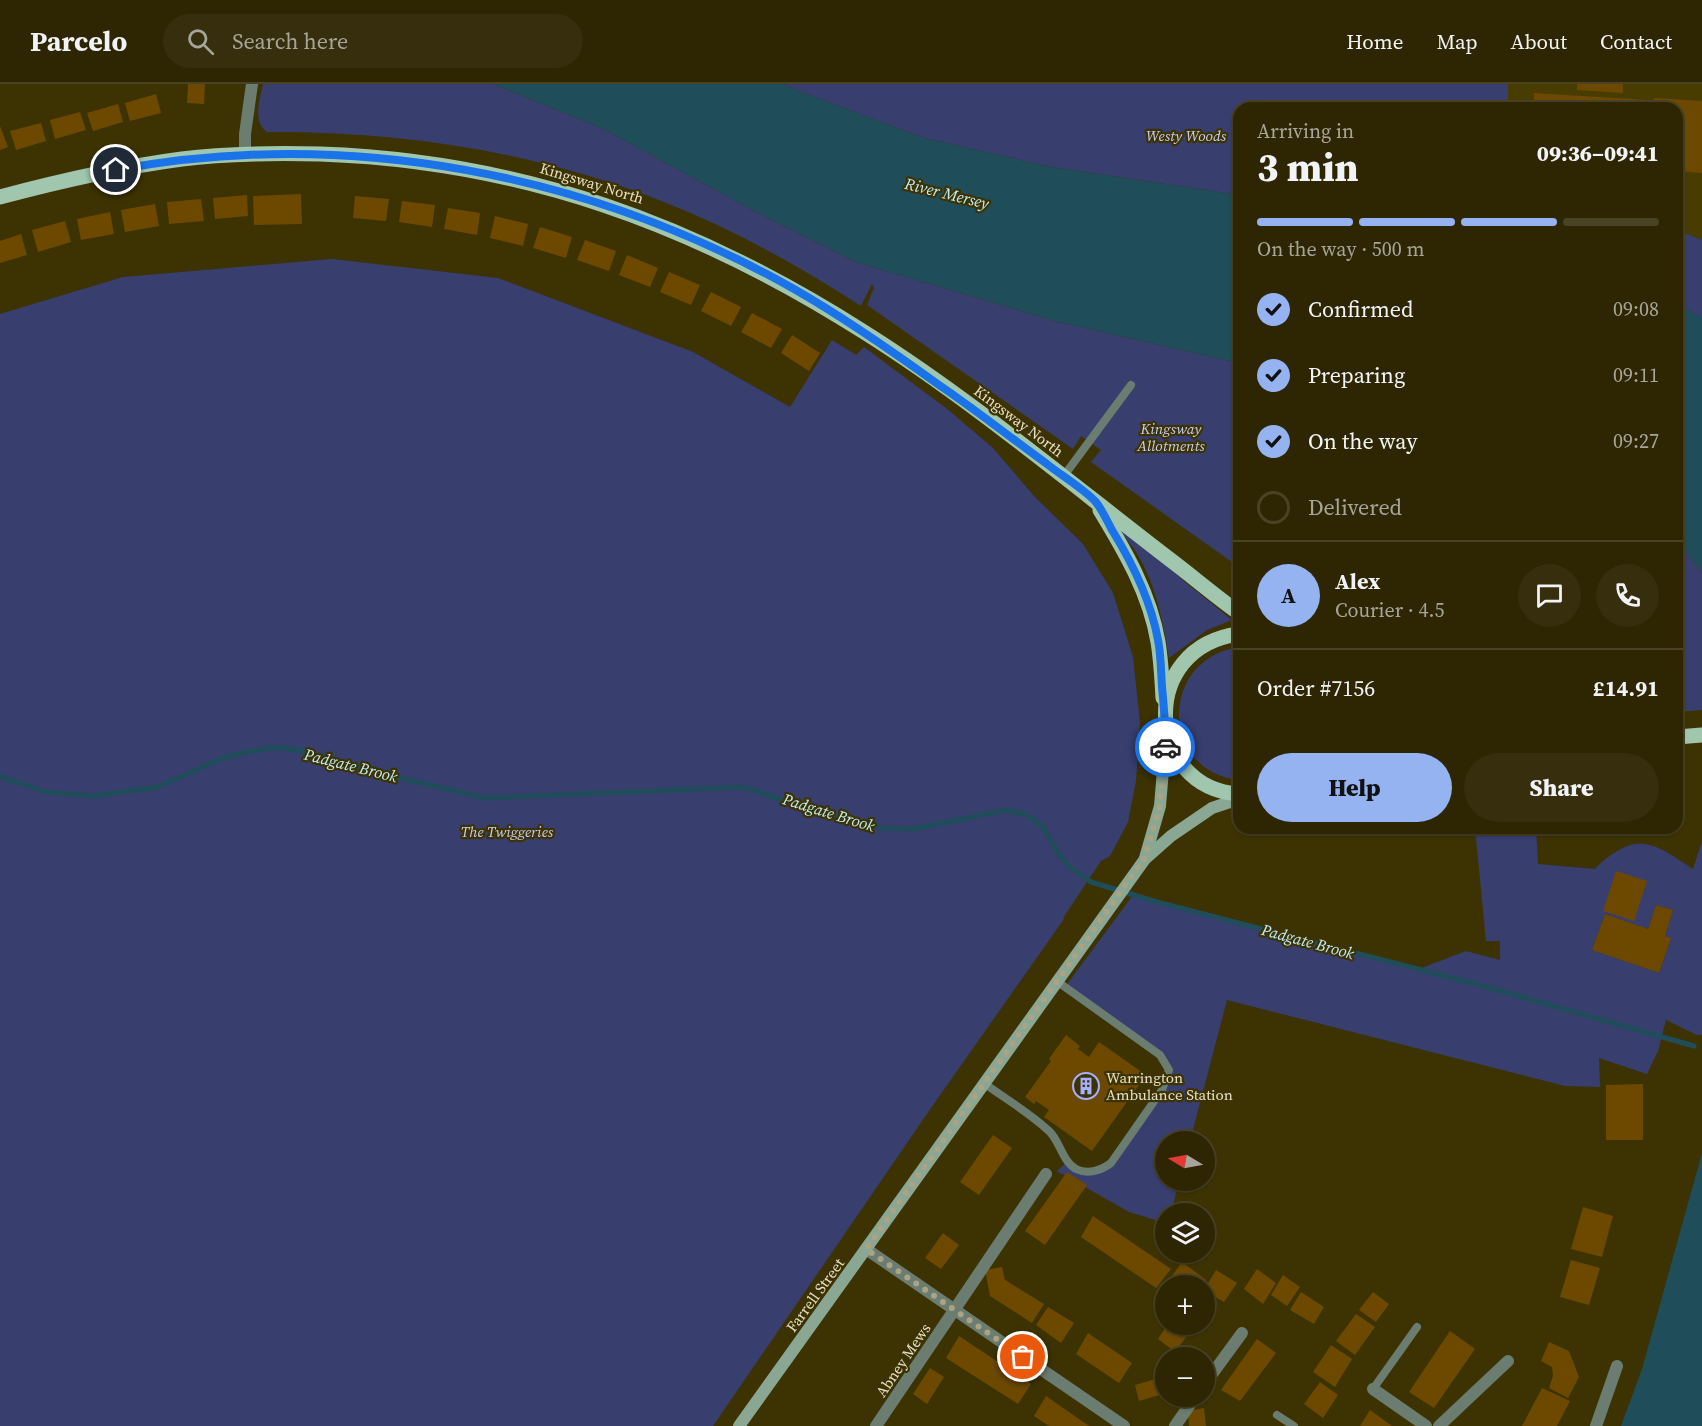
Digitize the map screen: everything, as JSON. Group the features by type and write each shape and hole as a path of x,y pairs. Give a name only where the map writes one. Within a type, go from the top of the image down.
{"main road":[{"name":"Kingsway North","path":"0,197 133,167 185,158 245,154 350,155 453,167 511,178 581,196 654,222 727,254 794,289 866,333 965,402 1233,608"},
{"name":"Kingsway North","path":"1096,502 1125,550 1144,590 1158,641 1165,712"},
{"path":"1233,635 1223,636 1200,646 1181,664 1169,687 1165,712 1166,730 1174,752 1188,771 1207,785 1233,793"},
{"path":"1683,736 1699,735"}],"street":[{"path":"245,154 245,134 252,84"},
{"name":"Farrell Street","path":"1141,864 1160,806 1166,730"},
{"name":"Farrell Street","path":"739,1426 1141,864 1171,836 1212,808 1233,801"},
{"name":"Abney Mews","path":"876,1426 1046,1174"},
{"path":"866,1249 1124,1426"},
{"path":"1215,1370 1242,1333"},
{"path":"1439,1426 1508,1361"},
{"path":"1596,1426 1617,1366"},
{"path":"1373,1389 1426,1426"},
{"path":"1175,1426 1188,1407"}],"lane":[{"path":"1064,477 1131,385"},
{"path":"985,1084 1049,1131 1068,1161 1078,1170 1101,1170 1111,1163 1162,1090 1169,1070 1160,1055 1058,982"},
{"path":"1373,1389 1417,1327"},
{"path":"1277,1415 1294,1426"}],"shaded area":[{"path":"1508,84 1702,84 1702,240 1683,232 1683,102 1508,102"}],"green space":[{"name":"Kingsway Allotments","path":"263,84 493,84 604,129 754,211 856,262 1055,321 1233,362 1233,563 1091,462 1101,450 1081,436 1073,449 867,305 874,288 872,284 861,306 790,263 715,224 664,202 568,170 469,148 419,141 368,135 267,132 262,127 258,116"},
{"name":"Westy Woods","path":"785,84 1508,84 1508,102 1233,102 1233,194 1051,167 924,138"},
{"path":"1683,232 1702,240 1702,319 1683,307"},
{"name":"The Twiggeries","path":"332,259 498,278 693,352 790,407 832,340 856,355 864,347 946,408 993,448 1034,496 1083,544 1113,593 1133,657 1140,723 1136,781 1128,822 1110,856 1101,861 1064,919 713,1426 0,1426 0,314 123,277"},
{"path":"1114,522 1147,546 1185,582 1232,620 1207,630 1169,658 1161,617 1149,577 1136,552"},
{"path":"1683,547 1702,573 1702,710 1683,712"},
{"path":"1233,649 1233,778 1213,772 1194,757 1183,737 1179,715 1183,692 1194,672 1213,656"},
{"path":"1476,834 1536,834 1538,864 1595,869 1621,849 1640,844 1658,848 1693,869 1702,841 1702,1035 1697,1035 1666,1020 1658,1051 1647,1074 1599,1058 1600,1087 1565,1086 1227,1000 1193,1131 1155,1131 1155,1191 1176,1191 1174,1203 1155,1203 1155,1220 1129,1212 1057,1171 1068,1161 1078,1170 1101,1170 1168,1078 1165,1061 1065,987 1133,895 1419,969 1466,951 1500,960 1500,941 1486,941","holes":["1656,905 1673,910 1665,936 1671,938 1659,973 1592,950 1605,914 1648,929"]}],"water":[{"name":"River Mersey","path":"493,84 785,84 924,138 1051,167 1233,194 1233,362 1055,321 856,262 754,211 604,129"},
{"path":"1683,307 1702,319 1702,573 1683,547"},
{"path":"1702,1153 1702,1426 1621,1426 1642,1369"}],"building":[{"path":"188,84 205,84 204,104 187,103"},
{"path":"1577,84 1623,84 1623,93 1577,90"},
{"path":"1534,93 1647,100 1647,102 1534,102"},
{"path":"156,94 161,113 130,121 125,103"},
{"path":"1654,98 1702,101 1702,173 1683,171 1683,102 1654,102"},
{"path":"118,104 123,122 93,131 87,113"},
{"path":"80,112 86,130 55,139 50,120"},
{"path":"41,123 46,141 16,150 10,131"},
{"path":"0,126 8,147 0,150"},
{"path":"301,194 302,224 254,225 253,196"},
{"path":"247,195 248,216 215,219 213,198"},
{"path":"355,196 389,199 386,221 353,218"},
{"path":"201,199 204,221 169,224 167,202"},
{"path":"402,201 435,205 432,227 399,222"},
{"path":"155,204 159,226 125,232 121,210"},
{"path":"448,208 480,213 477,235 444,229"},
{"path":"110,212 114,234 81,240 77,219"},
{"path":"495,216 528,224 523,246 490,238"},
{"path":"65,221 71,242 38,252 32,230"},
{"path":"540,227 572,237 566,258 533,248"},
{"path":"21,234 27,255 0,263 0,241"},
{"path":"585,240 616,251 609,271 577,260"},
{"path":"627,255 658,268 650,287 619,275"},
{"path":"669,272 700,285 691,305 660,292"},
{"path":"711,292 741,307 731,326 701,311"},
{"path":"752,313 782,329 771,348 741,332"},
{"path":"792,335 820,353 809,371 781,353"},
{"path":"1616,871 1647,881 1634,921 1603,911"},
{"path":"1656,905 1673,910 1665,936 1671,938 1659,973 1592,950 1605,914 1648,929"},
{"name":"Warrington Ambulance Station","path":"1066,1035 1080,1046 1078,1049 1089,1057 1099,1042 1146,1075 1092,1151 1044,1117 1049,1110 1036,1101 1034,1104 1025,1097 1051,1061 1049,1059"},
{"path":"1643,1084 1643,1140 1606,1140 1606,1085"},
{"path":"993,1135 1012,1148 979,1195 960,1182"},
{"path":"1067,1172 1087,1185 1045,1245 1025,1231"},
{"path":"1583,1207 1613,1216 1602,1257 1571,1249"},
{"path":"1093,1216 1155,1258 1155,1263 1162,1263 1171,1269 1166,1275 1155,1275 1155,1287 1081,1237"},
{"path":"943,1233 959,1245 941,1269 925,1258"},
{"path":"1571,1260 1600,1268 1589,1305 1560,1297"},
{"path":"1183,1263 1199,1275 1173,1275"},
{"path":"1002,1267 1005,1280 1044,1304 1032,1323 990,1296 985,1270"},
{"path":"1257,1269 1276,1283 1263,1304 1244,1289"},
{"path":"1216,1270 1237,1283 1224,1302 1215,1297 1215,1275 1213,1275"},
{"path":"1283,1275 1300,1287 1287,1306 1271,1295"},
{"path":"1301,1292 1324,1307 1314,1324 1290,1310"},
{"path":"1373,1292 1389,1304 1376,1322 1359,1310"},
{"path":"1048,1307 1074,1323 1061,1343 1036,1325"},
{"path":"1356,1314 1375,1327 1355,1355 1336,1341"},
{"path":"1450,1331 1475,1349 1434,1408 1409,1392"},
{"path":"1088,1333 1132,1363 1119,1383 1076,1354"},
{"path":"1161,1335 1188,1335 1179,1347 1168,1347 1158,1339"},
{"path":"959,1336 1031,1384 1018,1404 946,1358"},
{"path":"1257,1339 1276,1353 1240,1401 1221,1390"},
{"path":"1549,1342 1569,1351 1579,1377 1568,1398 1549,1388 1553,1376 1552,1367 1541,1361"},
{"path":"1331,1345 1352,1359 1335,1387 1313,1372"},
{"path":"930,1368 944,1377 927,1404 913,1394"},
{"path":"1155,1379 1155,1396 1139,1401 1135,1385"},
{"path":"1320,1382 1338,1395 1323,1418 1304,1404"},
{"path":"1542,1388 1570,1401 1557,1426 1522,1426"},
{"path":"1046,1396 1089,1426 1049,1426 1034,1416"},
{"path":"1204,1408 1206,1426 1189,1426 1188,1411"},
{"path":"1370,1410 1392,1426 1360,1426"}],"waterway":[{"name":"Padgate Brook","path":"0,776 46,792 94,796 158,787 223,758 278,747 306,752 370,771 485,798 744,787 822,813 882,828 914,829 1006,810 1027,815 1043,827 1060,856 1071,868 1091,882 1157,902 1480,985 1694,1046"}],"way so far":[{"path":"1023,1357 866,1249 1144,859 1160,806 1165,747"}],"place":[{"name":"Warrington Ambulance Station","path":"1086,1086"}],"route":[{"path":"116,170 185,158 245,154 350,155 453,167 511,178 581,196 654,222 727,254 794,289 866,333 932,379 1096,502 1125,550 1144,590 1158,641 1166,730 1165,747"}]}
